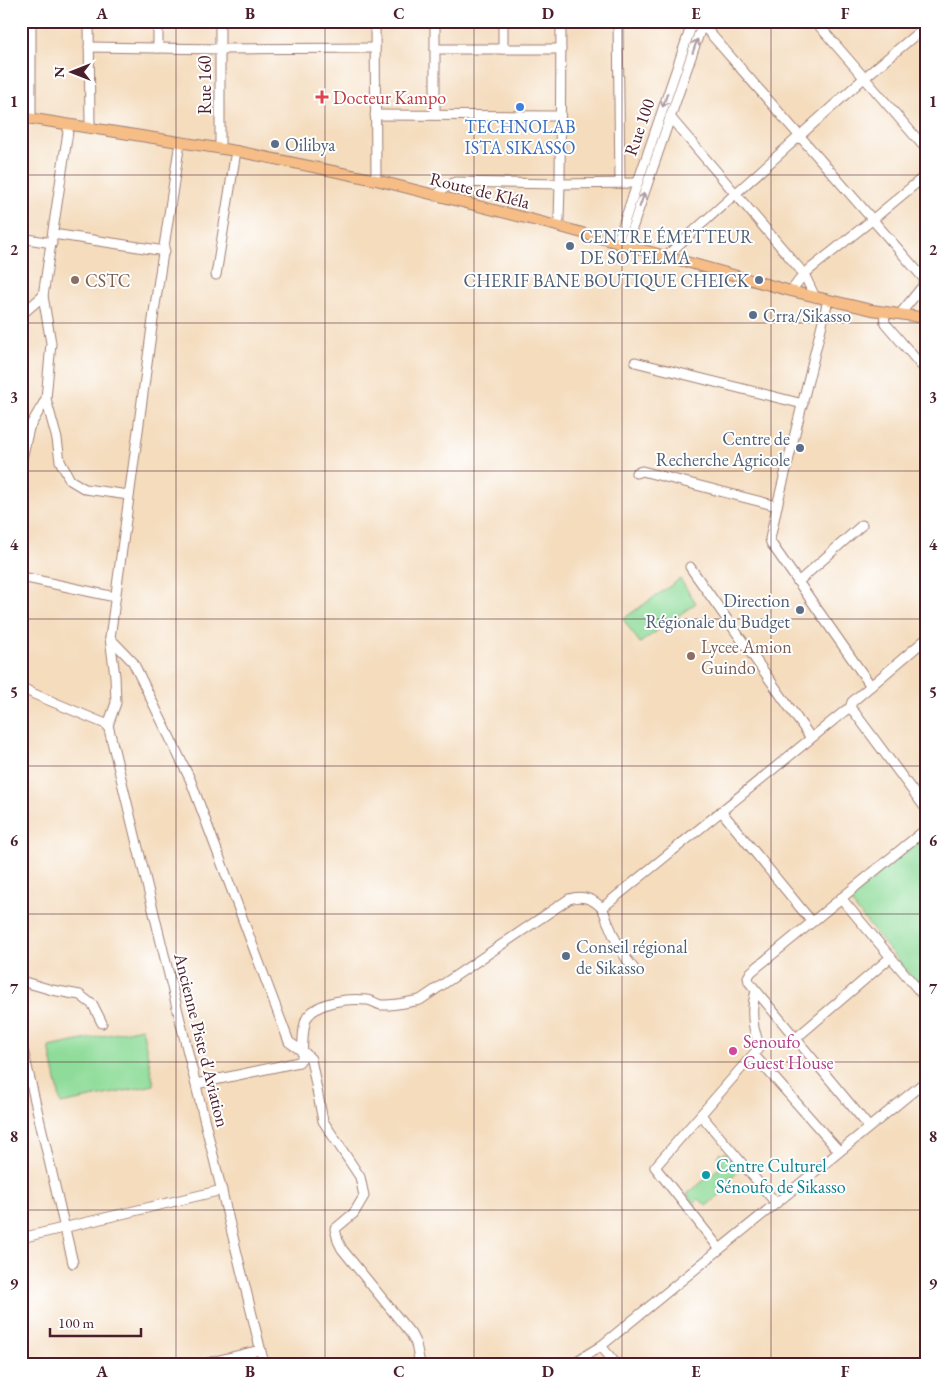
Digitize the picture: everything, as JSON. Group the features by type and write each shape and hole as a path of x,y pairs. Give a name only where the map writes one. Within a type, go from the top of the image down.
{"main road":[{"name":"Route de Kléla","path":"26,118 236,151 376,180 557,226 791,291 884,312 926,318"}],"street":[{"path":"26,118 32,21"},
{"path":"89,21 90,128"},
{"path":"158,21 158,48"},
{"name":"Rue 160","path":"220,21 220,149"},
{"path":"375,21 376,180"},
{"path":"435,21 435,115"},
{"path":"503,21 503,49"},
{"path":"557,226 560,184 561,21"},
{"path":"618,21 620,182"},
{"path":"815,21 926,150"},
{"path":"692,22 703,23 799,137 926,282 900,314"},
{"name":"Rue 100","path":"621,245 637,183 692,22"},
{"path":"621,245 670,117 703,23"},
{"path":"665,257 864,78 926,26"},
{"path":"89,47 220,49 375,48"},
{"path":"21,49 31,49"},
{"path":"435,49 561,49"},
{"path":"375,114 560,116"},
{"path":"670,117 804,274 815,297"},
{"path":"69,124 43,296 51,343 46,399 57,439 60,461 70,480 85,489 129,495"},
{"path":"21,686 34,694 108,725 116,703 110,638 154,312 165,250 180,142"},
{"path":"216,275 236,151"},
{"path":"791,291 804,274 926,175"},
{"path":"436,196 444,188 455,182 637,183"},
{"path":"21,238 53,238 165,250"},
{"path":"21,315 43,296"},
{"path":"828,300 776,506 770,539 871,686"},
{"path":"884,312 885,323 926,371"},
{"path":"635,362 803,404"},
{"path":"21,463 29,428 46,399"},
{"path":"636,473 642,471 776,506"},
{"path":"798,582 862,525"},
{"path":"690,567 811,738"},
{"path":"21,577 115,597"},
{"path":"110,638 133,662 190,779 289,1042 311,1059 323,1121 360,1178 364,1196 354,1213 335,1229 338,1241 342,1249 412,1334 420,1364"},
{"path":"602,908 850,708 852,702 926,638"},
{"path":"850,708 926,809"},
{"name":"Ancienne Piste d'Aviation","path":"108,725 264,1364"},
{"path":"721,811 812,922"},
{"path":"869,1126 749,982 749,974 925,831"},
{"path":"196,1084 299,1062 302,1058 304,1031 308,1016 319,1008 339,1000 368,1000 381,1005 401,1004 420,1000 569,899 583,896 602,908 609,927 628,962 634,969"},
{"path":"841,898 926,999"},
{"path":"795,1039 892,957"},
{"path":"21,981 52,990 80,995 93,1005 102,1022"},
{"path":"719,1248 655,1167 758,1049 759,1042 755,1030 752,1007 756,990"},
{"path":"21,1041 73,1263"},
{"path":"754,1055 839,1151"},
{"path":"572,1364 601,1346 775,1202 926,1081"},
{"path":"701,1114 775,1202"},
{"path":"21,1238 222,1190"},
{"path":"601,1346 616,1364"},
{"path":"203,1364 260,1350"}],"green space":[{"path":"680,579 696,603 640,643 623,619"},
{"path":"923,837 926,841 926,995 848,899"},
{"path":"142,1028 154,1085 61,1104 49,1047"},
{"path":"725,1152 740,1170 718,1188 722,1193 706,1206 699,1199 694,1203 687,1194 723,1165 717,1156"}],"place":[{"name":"Docteur Kampo","path":"322,97"},
{"name":"TECHNOLAB ISTA SIKASSO","path":"520,107"},
{"name":"Oilibya","path":"275,144"},
{"name":"CENTRE ÉMETTEUR DE SOTELMA","path":"570,246"},
{"name":"CSTC","path":"75,280"},
{"name":"CHERIF BANE BOUTIQUE CHEICK","path":"759,280"},
{"name":"Crra/Sikasso","path":"753,315"},
{"name":"Centre de Recherche Agricole","path":"800,448"},
{"name":"Direction Régionale du Budget","path":"800,610"},
{"name":"Lycee Amion Guindo","path":"691,656"},
{"name":"Conseil régional de Sikasso","path":"566,956"},
{"name":"Senoufo Guest House","path":"733,1051"},
{"name":"Centre Culturel Sénoufo de Sikasso","path":"706,1175"}]}
